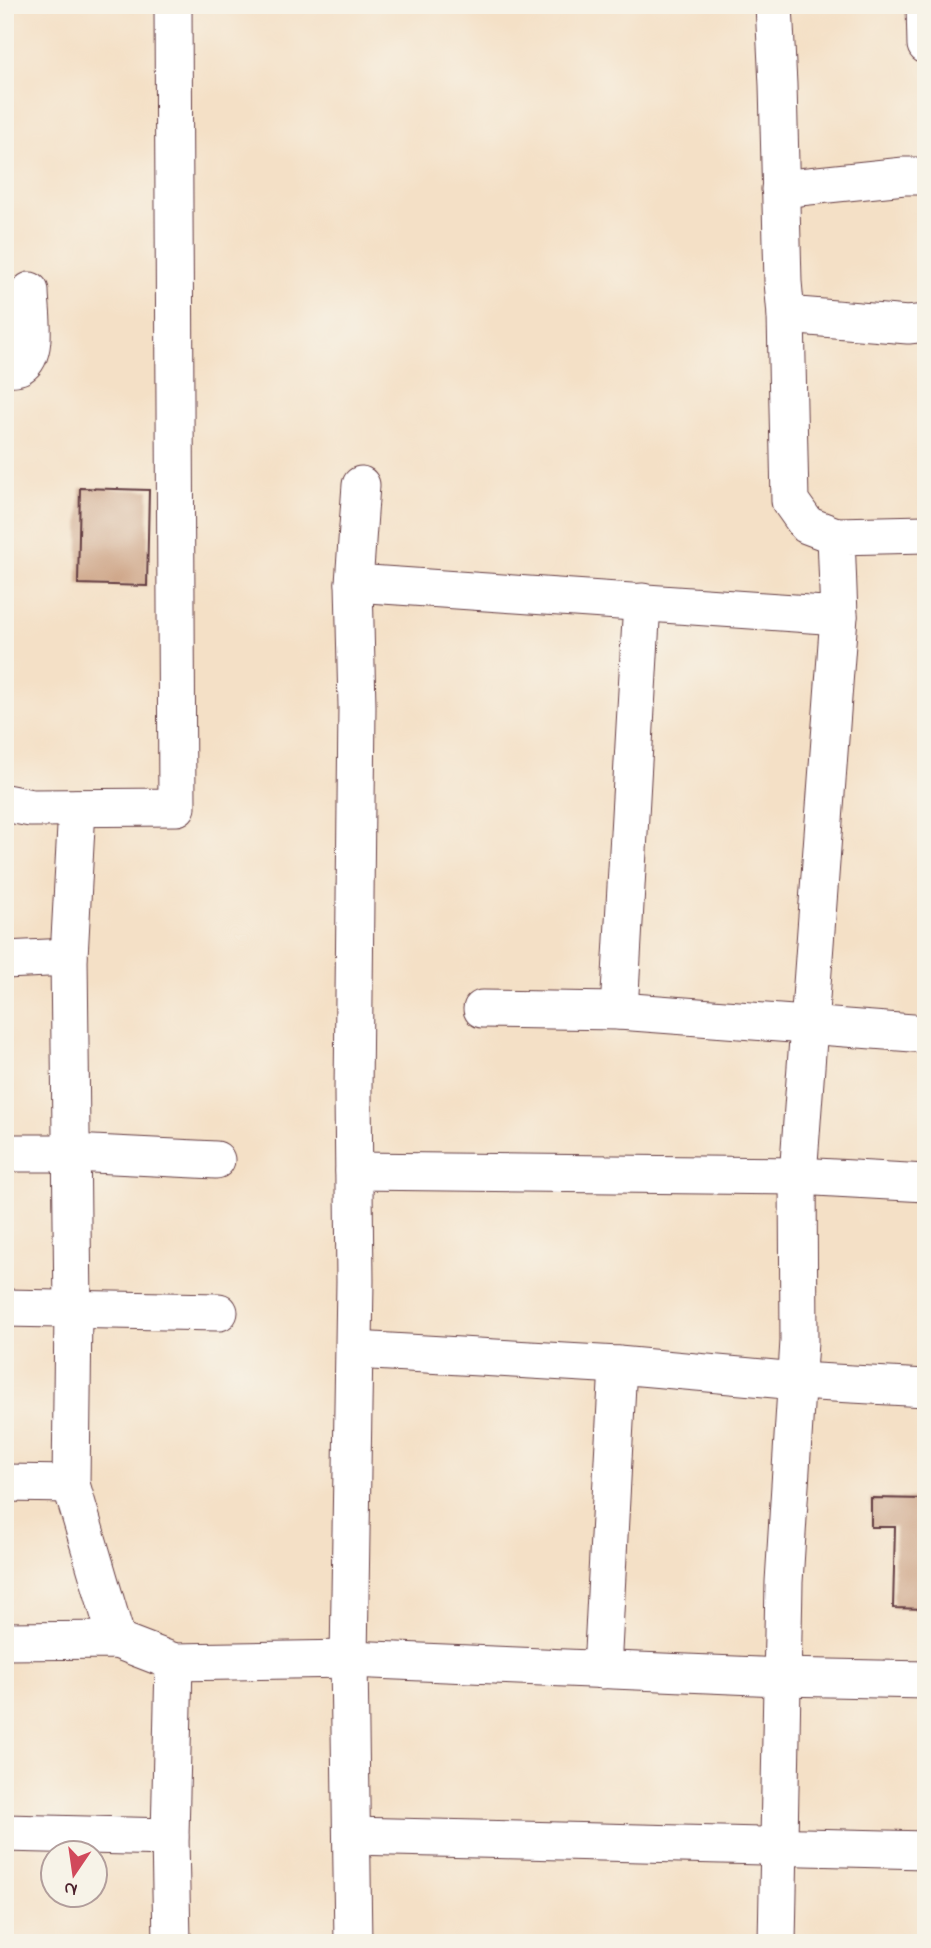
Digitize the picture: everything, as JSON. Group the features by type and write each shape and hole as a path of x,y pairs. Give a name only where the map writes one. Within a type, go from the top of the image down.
{"street":[{"path":"5,803 31,808 177,807 173,5"},
{"path":"774,5 790,501 807,525 835,536 926,534"},
{"path":"925,5 926,45"},
{"path":"780,189 926,176"},
{"path":"5,367 19,367 32,349 30,290"},
{"path":"786,315 908,325 926,323"},
{"path":"353,1943 349,1659 355,1350 357,706 354,583 361,485"},
{"path":"777,1943 781,1677 799,1341 798,1176 839,616 835,536"},
{"path":"354,583 839,616"},
{"path":"619,1011 642,602"},
{"path":"77,808 69,957 73,1310 71,1484 117,1640"},
{"path":"5,960 69,957"},
{"path":"482,1009 619,1011 926,1034"},
{"path":"5,1153 72,1153 216,1160"},
{"path":"354,1171 798,1176 926,1183"},
{"path":"5,1308 219,1312"},
{"path":"355,1350 618,1365 797,1381 926,1388"},
{"path":"602,1670 618,1365"},
{"path":"5,1483 71,1484"},
{"path":"5,1642 117,1640 174,1662 349,1659 926,1681"},
{"path":"172,1943 170,1837 174,1662"},
{"path":"5,1833 170,1837"},
{"path":"352,1836 926,1850"}],"building":[{"path":"80,488 149,490 147,586 78,584"},
{"path":"871,1498 926,1499 926,1609 893,1608 895,1527 871,1527"}]}
